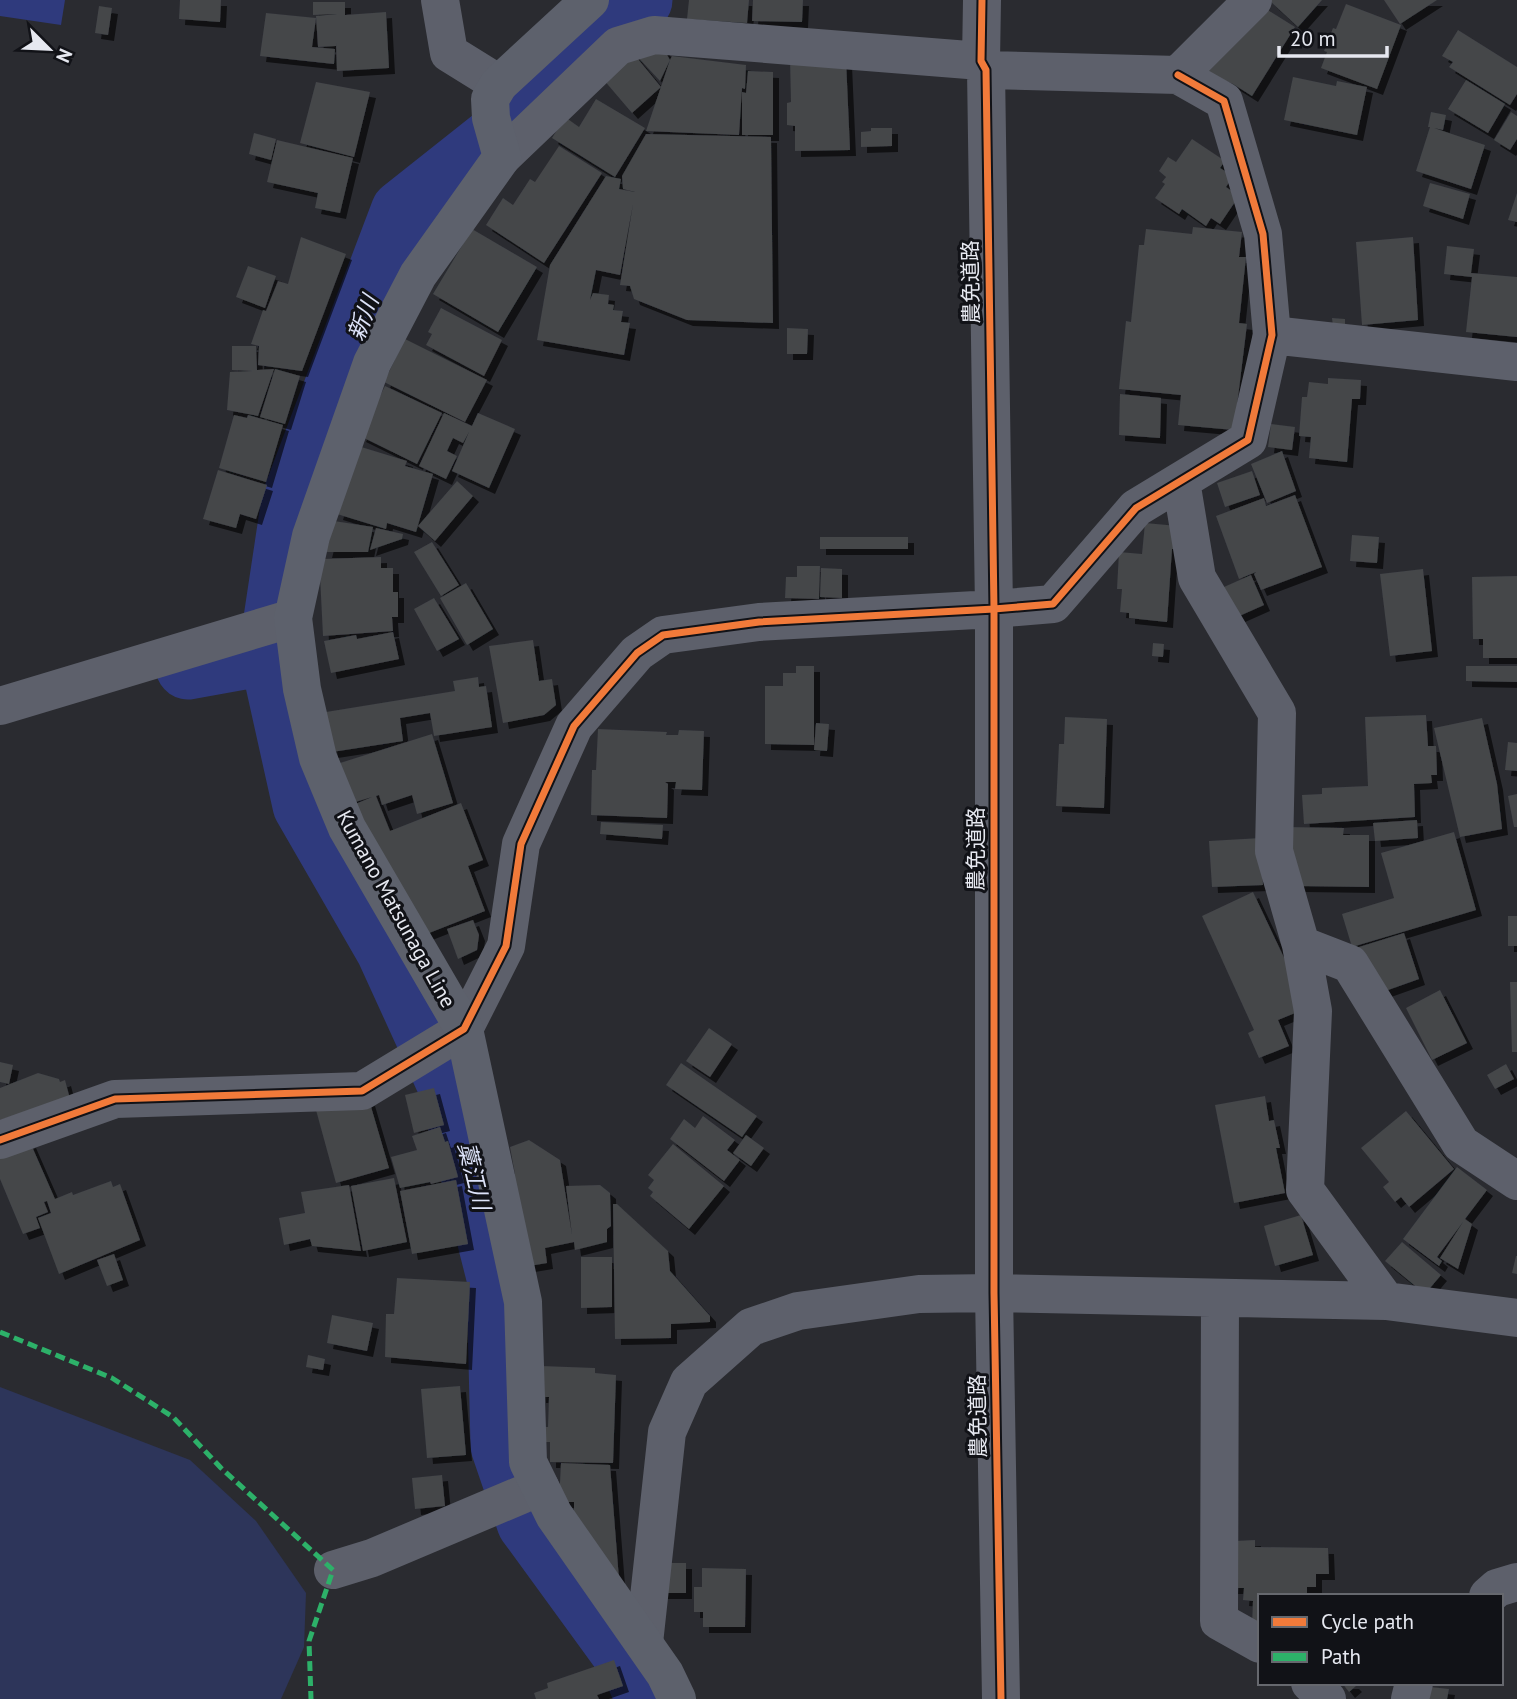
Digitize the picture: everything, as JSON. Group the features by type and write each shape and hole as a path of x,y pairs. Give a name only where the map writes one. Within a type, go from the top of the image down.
{"main road":[{"name":"Kumano Matsunaga Line","path":"590,0 498,126 372,363 311,536 293,618 302,689 317,758 444,1041 523,1302 528,1462 523,1495 554,1515 645,1643 677,1699"}],"street":[{"path":"0,1140 115,1099 362,1091 444,1041 506,946 521,844 574,726 637,653 663,635 759,622 994,610 1053,604 1136,508 1248,440 1272,335 1263,234 1224,101 1178,75 984,65 654,35 618,46 498,126 449,52 440,0"},
{"name":"農免道路","path":"982,0 994,610 994,1293 1000,1699"},
{"path":"1178,75 1253,0"},
{"path":"1272,335 1517,362"},
{"path":"1181,481 1198,578 1278,713 1273,851 1301,946 1313,1011 1306,1190 1386,1301"},
{"path":"0,706 293,618"},
{"path":"1301,946 1350,964 1461,1144 1517,1181"},
{"path":"645,1643 667,1432 689,1382 751,1328 798,1311 919,1294 994,1293 1386,1301 1517,1318"},
{"path":"1220,1298 1219,1621 1258,1643"},
{"path":"333,1570 372,1558 523,1495"},
{"path":"1490,1594 1497,1588 1517,1582"},
{"path":"1312,1685 1327,1699"}],"shaded area":[{"path":"0,1387 190,1460 256,1521 306,1593 304,1647 281,1699 0,1699"}],"water":[{"path":"0,0 65,0 61,25 0,16"}],"building":[{"path":"180,0 221,0 220,22 179,19"},
{"path":"689,0 749,0 747,23 687,19"},
{"path":"753,0 803,0 802,22 752,21"},
{"path":"1271,0 1322,0 1298,27"},
{"path":"1384,0 1437,0 1400,24"},
{"path":"313,2 345,2 345,15 386,12 389,68 337,71 336,43 336,46 318,47 316,16 337,14 313,15"},
{"path":"1258,4 1295,27 1252,96 1233,84 1204,72"},
{"path":"1346,4 1401,25 1377,89 1321,68 1327,52 1324,51"},
{"path":"99,6 112,8 108,35 95,33"},
{"path":"266,13 316,18 312,47 335,49 334,64 260,56"},
{"path":"1458,30 1517,67 1517,94 1510,105 1449,67 1453,62 1442,56"},
{"path":"662,46 670,60 660,81 634,53"},
{"path":"633,53 661,87 632,113 603,79"},
{"path":"672,56 746,65 739,135 646,131"},
{"path":"790,59 846,60 850,150 795,151 795,126 787,125 787,103 791,102"},
{"path":"748,71 773,72 773,135 742,135 742,92 746,93"},
{"path":"1293,77 1336,86 1337,81 1367,87 1357,135 1284,120"},
{"path":"1466,80 1505,104 1488,133 1448,109"},
{"path":"316,82 370,92 354,157 300,143"},
{"path":"596,99 645,128 615,177 552,138 565,117 579,127"},
{"path":"1431,112 1446,115 1443,130 1434,128 1485,145 1471,189 1416,171 1430,127"},
{"path":"1511,112 1517,116 1517,139 1510,150 1494,140"},
{"path":"871,128 892,128 892,146 861,147 861,132 871,131"},
{"path":"254,133 276,139 271,160 249,154"},
{"path":"646,134 771,137 773,323 687,320 634,299 630,286 620,285 633,204 620,275 596,270 590,300 593,293 609,295 608,304 614,305 613,310 623,311 621,322 630,323 624,355 537,340 550,265 606,176 621,179 619,189 635,192 623,189 622,176"},
{"path":"1192,139 1225,161 1220,168 1233,176 1226,187 1239,196 1220,224 1211,218 1206,226 1182,209 1179,214 1155,198 1165,184 1162,182 1166,177 1159,171 1168,157 1176,162"},
{"path":"277,140 353,158 340,213 315,208 318,193 267,182"},
{"path":"559,146 602,173 544,263 486,225 503,198 513,205 530,179 535,182"},
{"path":"1430,183 1470,194 1463,219 1423,206"},
{"path":"1517,193 1517,222 1508,220"},
{"path":"1193,227 1242,232 1239,257 1246,257 1239,323 1247,324 1234,430 1178,425 1181,395 1119,389 1126,321 1131,322 1139,245 1144,245 1146,229 1192,234"},
{"path":"472,229 537,267 498,332 433,294"},
{"path":"301,237 346,254 302,371 258,365 259,346 251,344 263,310 266,311 278,281 288,284"},
{"path":"1413,237 1418,320 1362,325 1356,242"},
{"path":"1447,246 1474,249 1471,273 1517,277 1517,337 1466,332 1472,277 1444,274"},
{"path":"248,266 276,276 265,308 236,297"},
{"path":"441,308 502,340 484,376 426,345 432,334 428,332"},
{"path":"1332,318 1345,319 1345,327 1333,326"},
{"path":"787,328 808,329 807,354 787,354"},
{"path":"405,339 487,380 465,422 384,382"},
{"path":"232,346 256,346 257,370 274,369 258,416 227,410 230,372 252,371 232,370"},
{"path":"275,369 300,376 285,424 260,417"},
{"path":"1328,378 1361,380 1360,399 1352,399 1347,462 1309,458 1311,437 1299,436 1302,397 1307,397 1309,382 1328,384"},
{"path":"385,386 442,413 417,464 360,436"},
{"path":"1120,394 1161,398 1160,438 1119,435"},
{"path":"444,413 472,426 478,413 515,429 489,488 452,471 469,432 463,443 453,438 447,451 457,456 446,479 419,466"},
{"path":"234,415 247,418 248,415 283,425 266,482 219,468"},
{"path":"1271,424 1295,427 1292,450 1268,447"},
{"path":"358,446 407,461 405,466 433,474 416,532 387,523 386,529 337,514"},
{"path":"1282,451 1296,491 1267,503 1251,464"},
{"path":"218,470 267,485 256,519 240,514 236,528 203,519"},
{"path":"1252,471 1260,495 1225,507 1217,483"},
{"path":"457,481 473,496 435,541 418,526"},
{"path":"1295,495 1322,567 1261,590 1254,574 1256,572 1239,579 1216,516 1264,498 1266,506"},
{"path":"334,521 373,527 368,552 326,552"},
{"path":"1145,523 1178,526 1176,549 1172,549 1167,622 1129,618 1129,613 1120,612 1122,589 1117,589 1119,552 1142,554"},
{"path":"376,528 403,534 402,539 370,550"},
{"path":"1352,535 1379,537 1377,563 1350,561"},
{"path":"820,537 908,537 908,549 820,549"},
{"path":"432,542 459,585 441,596 414,552"},
{"path":"381,557 381,568 393,568 393,592 398,592 398,617 392,617 393,631 323,636 320,576 323,559"},
{"path":"797,566 820,566 819,599 785,598 786,577 797,577"},
{"path":"821,568 842,569 842,598 820,597"},
{"path":"1423,569 1432,651 1390,656 1380,574"},
{"path":"1251,575 1264,605 1228,621 1215,591"},
{"path":"1517,576 1517,658 1483,658 1483,639 1473,639 1472,577"},
{"path":"466,583 493,629 467,645 440,598"},
{"path":"434,598 459,639 437,651 414,609"},
{"path":"393,632 399,659 331,673 324,641 356,635 357,639"},
{"path":"533,640 539,681 552,679 556,705 544,715 503,723 489,646"},
{"path":"1153,643 1164,644 1163,657 1152,656"},
{"path":"796,666 814,666 814,745 765,744 765,686 783,686 783,673 796,673"},
{"path":"1466,666 1517,666 1517,682 1466,681"},
{"path":"478,677 479,687 486,686 492,727 434,736 430,713 400,718 403,741 332,752 326,712 455,691 453,681"},
{"path":"1426,715 1428,746 1436,746 1437,775 1431,775 1432,783 1414,784 1415,817 1304,824 1302,795 1322,794 1322,788 1368,786 1365,717"},
{"path":"1065,717 1107,719 1104,808 1056,806 1059,744 1064,744"},
{"path":"1482,718 1497,784 1502,829 1460,837 1434,728"},
{"path":"816,723 829,724 827,751 814,750"},
{"path":"598,729 667,732 666,735 678,735 679,730 704,731 702,790 675,789 676,782 665,782 668,784 667,818 591,815 592,770 596,770"},
{"path":"432,734 453,803 417,814 412,795 382,805 379,795 376,796 390,831 461,803 483,860 468,866 485,911 424,935 353,805 372,797 352,803 340,763"},
{"path":"1508,742 1517,743 1517,771 1505,770"},
{"path":"1517,794 1517,827 1514,827 1508,796"},
{"path":"1417,820 1418,838 1375,841 1373,823"},
{"path":"601,822 663,825 662,839 600,834"},
{"path":"1285,827 1344,828 1343,835 1369,835 1369,887 1297,886"},
{"path":"1454,832 1476,910 1352,947 1342,914 1394,898 1381,853"},
{"path":"1261,838 1263,885 1212,887 1209,841"},
{"path":"1253,892 1296,983 1295,1013 1278,1020 1289,1046 1259,1058 1248,1033 1254,1030 1202,916"},
{"path":"1508,916 1517,916 1517,946 1508,946"},
{"path":"473,920 479,935 477,950 458,959 447,929"},
{"path":"1404,933 1419,979 1374,995 1359,947"},
{"path":"1510,982 1517,982 1517,1052 1512,1052"},
{"path":"1440,990 1467,1043 1432,1060 1406,1008"},
{"path":"709,1028 732,1044 710,1077 686,1061"},
{"path":"0,1062 13,1065 9,1084 0,1082"},
{"path":"681,1063 757,1116 742,1137 666,1085"},
{"path":"1506,1064 1514,1079 1495,1089 1487,1075"},
{"path":"38,1073 59,1079 60,1082 65,1080 70,1099 0,1120 0,1088"},
{"path":"434,1088 444,1125 414,1133 405,1095"},
{"path":"1265,1096 1269,1121 1274,1120 1280,1148 1276,1148 1285,1193 1234,1203 1215,1105"},
{"path":"369,1100 389,1168 336,1183 316,1110"},
{"path":"1406,1111 1454,1169 1409,1207 1401,1197 1395,1202 1383,1187 1389,1182 1361,1148"},
{"path":"703,1116 735,1140 727,1150 740,1160 724,1181 670,1139 684,1119 695,1128"},
{"path":"440,1127 445,1142 448,1141 458,1177 400,1188 391,1157 417,1150 412,1136"},
{"path":"746,1135 764,1148 751,1166 733,1153"},
{"path":"529,1140 560,1160 572,1235 566,1186 600,1185 610,1193 611,1226 607,1229 607,1242 575,1250 574,1242 545,1248 547,1263 529,1266 509,1175 515,1174 510,1147"},
{"path":"30,1142 55,1199 111,1181 113,1187 120,1184 140,1240 59,1274 38,1218 51,1213 47,1201 44,1202 48,1212 36,1217 40,1228 23,1234 0,1179 0,1155"},
{"path":"673,1144 724,1186 689,1229 650,1196 653,1192 648,1188 654,1180 648,1175"},
{"path":"1457,1167 1487,1190 1465,1219 1472,1224 1458,1269 1440,1258 1463,1222 1437,1257 1442,1261 1439,1266 1403,1239"},
{"path":"394,1178 407,1242 363,1251 351,1186"},
{"path":"456,1180 468,1244 412,1254 400,1191"},
{"path":"349,1185 361,1251 312,1246 310,1239 284,1245 279,1218 305,1213 301,1192"},
{"path":"613,1204 617,1204 668,1251 670,1271 710,1316 710,1322 671,1324 671,1338 615,1339"},
{"path":"1301,1215 1313,1255 1275,1266 1264,1226"},
{"path":"1402,1242 1441,1275 1425,1294 1385,1261"},
{"path":"114,1254 123,1280 107,1286 97,1260"},
{"path":"1517,1256 1517,1274 1512,1273"},
{"path":"581,1257 612,1257 612,1307 581,1308"},
{"path":"397,1278 470,1282 466,1364 385,1357 386,1314 394,1314"},
{"path":"332,1315 373,1323 367,1351 327,1343"},
{"path":"308,1355 325,1359 323,1370 306,1367"},
{"path":"541,1366 595,1368 595,1373 616,1375 613,1463 550,1462 550,1442 544,1442 544,1427 548,1427 549,1397 540,1397"},
{"path":"460,1386 466,1455 427,1458 421,1389"},
{"path":"561,1463 610,1465 619,1579 574,1525 574,1502 559,1502"},
{"path":"442,1475 445,1506 415,1509 412,1478"},
{"path":"1255,1540 1255,1547 1328,1548 1329,1574 1316,1574 1316,1587 1307,1587 1307,1594 1258,1594 1258,1626 1252,1625 1253,1601 1243,1600 1244,1588 1232,1588 1235,1541"},
{"path":"654,1563 686,1563 686,1593 654,1593"},
{"path":"702,1568 746,1569 745,1627 703,1627 703,1612 694,1612 694,1587 702,1587"},
{"path":"614,1660 623,1686 597,1695 599,1699 536,1699 534,1693 548,1688 547,1683"},
{"path":"1344,1685 1356,1686 1349,1692"},
{"path":"1421,1686 1449,1689 1447,1699 1420,1699"}],"waterway":[{"name":"藁江川","path":"640,0 514,124 403,212 294,500 271,652 305,805 388,949 451,1087 499,1277 503,1446 529,1522 634,1666 648,1699"},
{"name":"新川","path":"188,667 271,652"}],"marked path":[{"path":"0,1332 112,1378 173,1417 221,1468 333,1570 309,1641 311,1699"}],"cycle path":[{"path":"982,0 981,61 986,70 994,609 994,1293 1001,1699"},
{"path":"0,1140 115,1099 362,1091 464,1029 506,946 521,844 574,726 637,653 663,635 759,622 1053,604 1136,508 1248,440 1272,335 1263,234 1224,101 1178,75"}]}
